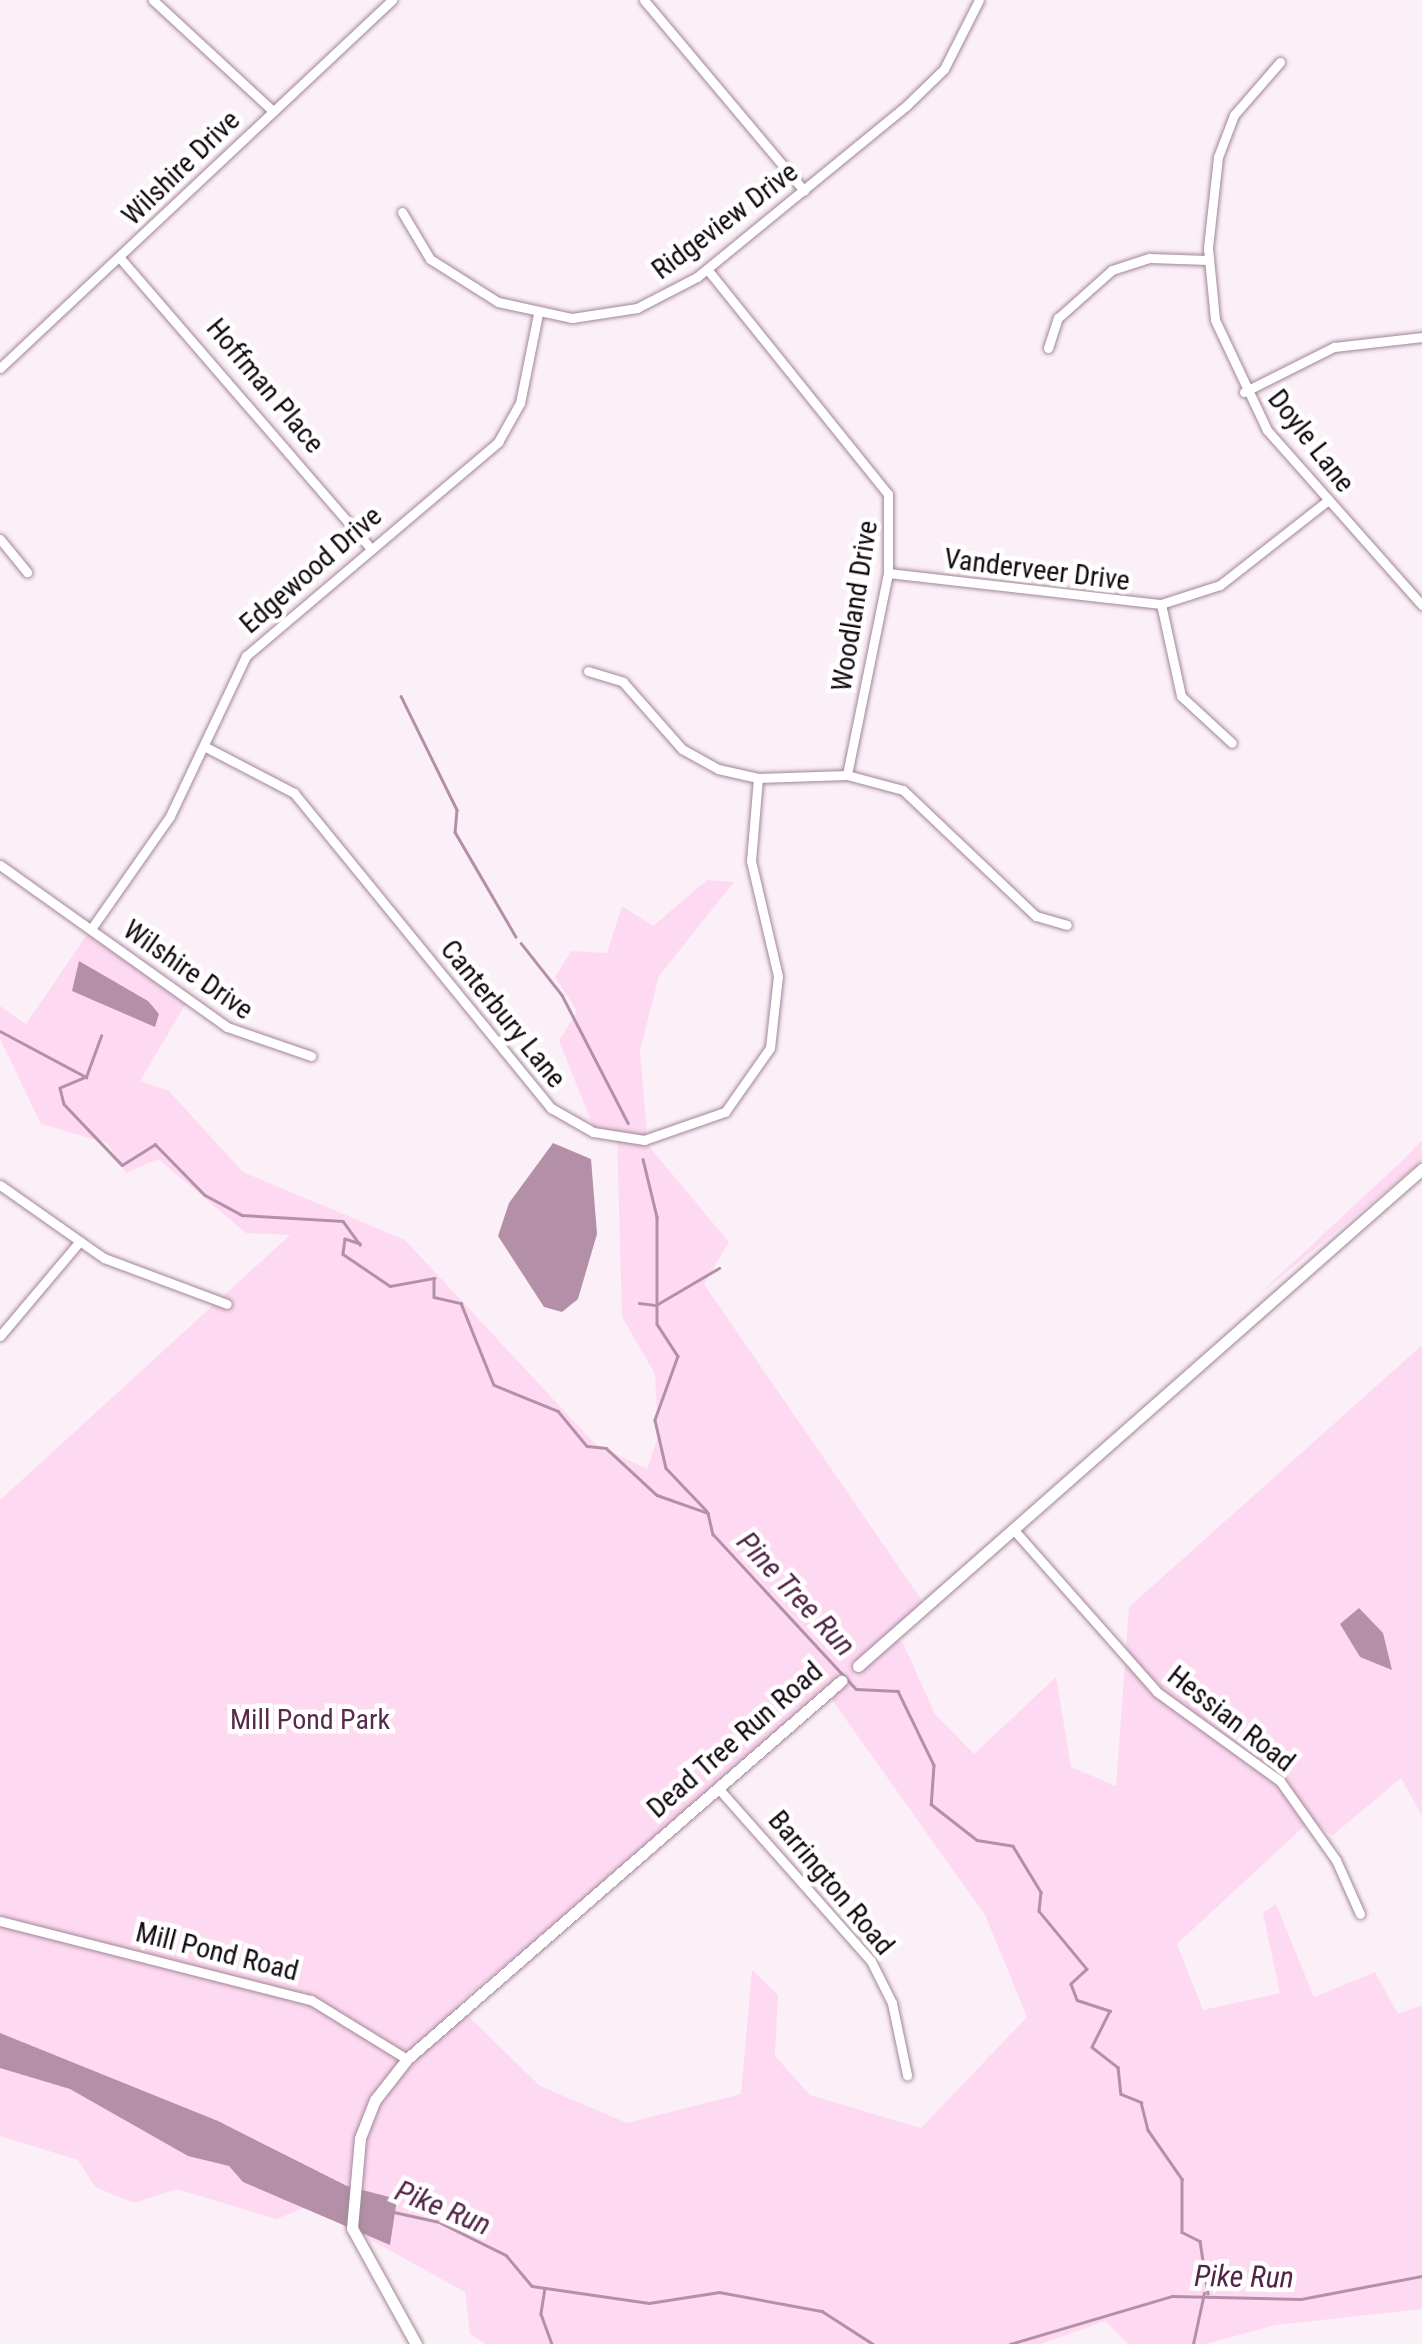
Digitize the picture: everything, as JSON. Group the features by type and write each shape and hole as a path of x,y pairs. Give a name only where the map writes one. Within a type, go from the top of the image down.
{"street":[{"path":"153,0 273,111"},
{"name":"Wilshire Drive","path":"0,368 392,0"},
{"path":"644,0 804,191"},
{"name":"Ridgeview Drive","path":"402,212 430,260 473,291 538,314 615,315 707,269 804,191 944,69 978,0"},
{"name":"Doyle Lane","path":"1280,62 1224,135 1208,260 1215,320 1244,392 1327,500 1422,605"},
{"name":"Hoffman Place","path":"120,258 370,548"},
{"path":"1048,348 1058,318 1112,270 1150,258 1208,260"},
{"name":"Woodland Drive","path":"707,269 875,470 894,515 888,573 847,775"},
{"name":"Edgewood Drive","path":"91,929 170,816 246,656 511,423 538,314"},
{"path":"1244,392 1334,346 1422,337"},
{"name":"Vanderveer Drive","path":"888,573 1161,604 1220,585 1327,500"},
{"path":"0,539 27,572"},
{"path":"1161,604 1181,696 1232,743"},
{"path":"588,671 623,682 699,760 758,778 847,775 918,799 1036,916 1067,924"},
{"name":"Canterbury Lane","path":"204,746 294,793 551,1108 594,1132 644,1140 724,1112 770,1048 778,976 751,860 758,778"},
{"name":"Wilshire Drive","path":"0,865 251,1041 311,1056"},
{"name":"Dead Tree Run Road","path":"416,2344 351,2224 365,2118 407,2059 1422,1169"},
{"path":"0,1185 131,1272 227,1304"},
{"path":"0,1336 80,1241"},
{"name":"Hessian Road","path":"1014,1529 1148,1683 1280,1781 1336,1860 1360,1914"},
{"name":"Barrington Road","path":"718,1788 871,1961 892,2003 907,2075"},
{"name":"Mill Pond Road","path":"0,1921 311,2000 407,2059"}],"green space":[{"name":"Mill Pond Park","path":"707,880 734,882 659,976 640,1051 648,1145 729,1242 704,1284 925,1605 890,1635 903,1643 935,1714 974,1754 1056,1677 1071,1767 1116,1786 1129,1607 1422,1345 1422,1816 1401,1778 1332,1836 1311,1820 1177,1944 1203,2010 1280,1993 1263,1913 1276,1904 1314,1997 1375,1972 1398,2014 1422,2005 1422,2309 1276,2325 1206,2344 1128,2344 1105,2321 1041,2344 485,2344 470,2334 465,2292 309,2206 276,2219 177,2189 134,2203 95,2187 78,2160 0,2136 0,1500 290,1235 246,1233 158,1159 126,1173 107,1143 41,1124 0,1039 0,1006 26,1024 92,927 191,995 140,1081 169,1091 243,1172 405,1240 595,1444 647,1469 658,1436 655,1374 622,1317 617,1136 595,1131 559,1041 577,1011 555,977 571,951 607,953 622,906 653,926","holes":["830,1697 985,1915 1027,2017 921,2128 810,2095 775,2056 778,1995 752,1970 741,2094 627,2123 540,2086 457,2005"]},
{"path":"1422,1140 1422,1161 1255,1298 1405,1158"}],"shaded area":[{"path":"79,961 148,1001 159,1014 155,1027 72,991"},
{"path":"553,1143 591,1159 597,1234 578,1299 562,1312 544,1307 498,1236 509,1203"},
{"path":"1359,1608 1383,1633 1392,1670 1360,1657 1340,1624"},
{"path":"0,2033 218,2121 347,2186 397,2199 390,2245 243,2182 229,2166 188,2156 70,2089 0,2068"}],"waterway":[{"path":"401,696 457,810 455,832 516,937"},
{"path":"521,943 562,995 628,1123"},
{"name":"Pine Tree Run","path":"0,1031 86,1077 60,1088 64,1104 122,1165 155,1144 205,1195 242,1215 343,1221 360,1244 345,1239 343,1254 390,1286 434,1278 434,1297 461,1303 494,1385 558,1411 587,1446 606,1448 657,1495 708,1513 713,1534 856,1689 898,1691 934,1765 931,1804 977,1840 1013,1846 1041,1892 1039,1911 1087,1969 1071,1984 1077,2000 1110,2011 1092,2047 1118,2067 1121,2094 1141,2102 1148,2130 1182,2179 1182,2232 1200,2241 1208,2293"},
{"path":"86,1077 101,1036"},
{"path":"643,1159 657,1217 657,1324 678,1356 655,1420 666,1468 707,1511"},
{"path":"639,1303 656,1305 719,1268"},
{"name":"Pike Run","path":"394,2212 439,2222 506,2255 532,2286 649,2303 719,2292 822,2311 873,2344"},
{"name":"Pike Run","path":"1010,2344 1172,2296 1301,2299 1422,2276"},
{"path":"545,2288 541,2314 552,2344"},
{"path":"1193,2344 1204,2293"}]}
